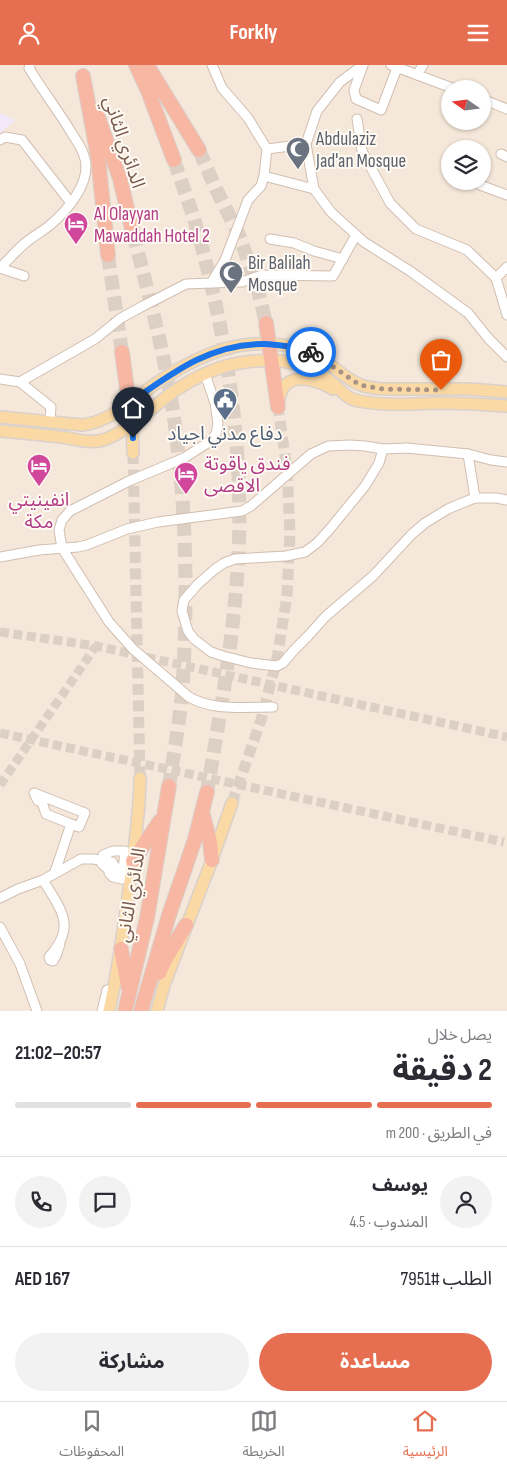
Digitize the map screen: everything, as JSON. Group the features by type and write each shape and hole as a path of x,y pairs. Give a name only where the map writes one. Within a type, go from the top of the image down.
{"highway":[{"name":"الدائري الثاني","path":"136,65 174,160"},
{"path":"147,65 199,150"},
{"name":"الدائري الثاني","path":"80,70 120,179 132,233"},
{"path":"80,70 98,157 108,255"},
{"path":"266,323 278,407"},
{"path":"122,352 128,404"},
{"name":"الدائري الثاني","path":"125,1011 147,918 169,786"},
{"name":"الدائري الثاني","path":"143,1004 169,915 203,814 207,792"},
{"path":"129,869 164,814"},
{"path":"203,814 212,860"},
{"path":"143,1004 166,958 186,925"},
{"path":"121,949 129,997"}],"main road":[{"path":"0,417 82,425 93,424 128,404 172,374 207,355 236,346 268,344 310,351 354,382 370,388 470,389 507,392"},
{"path":"0,431 84,442 99,441 112,436 174,392 205,374 238,363 271,360 293,362 324,376 345,395"},
{"path":"278,407 280,391 285,384 291,380 301,379 328,386 359,401 507,406"},
{"path":"128,404 132,423 133,453"},
{"path":"109,1011 111,986 121,949 129,869 140,799 140,777"},
{"path":"157,1011 186,925 232,803"}],"street":[{"path":"24,277 0,268 24,244 50,225 76,196 86,175 85,158 78,142 29,68 30,65"},
{"path":"211,283 225,260 248,200 261,186 267,149 248,118 222,88 212,65"},
{"path":"363,65 354,90 356,99 381,110 393,66 441,84"},
{"path":"363,65 340,82 317,111 306,144 314,189 331,212 364,242 410,271 468,313 489,339 507,357"},
{"path":"417,75 423,65"},
{"path":"491,103 507,109"},
{"path":"357,119 362,151 390,203 416,229 467,250 496,278 507,315"},
{"path":"0,140 6,137 22,140 70,203"},
{"path":"267,149 306,144"},
{"path":"264,176 314,189"},
{"path":"491,189 507,195"},
{"path":"20,382 95,339 121,318 186,284 242,282 262,275 333,277 356,235"},
{"path":"270,239 294,243 343,259"},
{"path":"496,278 507,267"},
{"path":"205,374 215,403 218,424 216,434 209,442 184,458 129,481 70,511 62,520 60,530 62,548 109,622 133,649 189,697 198,702 212,705 273,707"},
{"path":"0,379 20,382 51,407 50,422"},
{"path":"0,557 39,550 88,545 127,529 158,522 198,515 218,515 242,511 251,506 311,454 328,447 407,448 468,454 507,462"},
{"path":"383,449 379,463 365,486 329,530 305,552 286,556 235,559 215,569 198,584 184,601 182,611 188,631 194,639 211,652 223,656 251,663 277,666 283,663 326,616 374,576 412,534 425,523 448,509 475,499 496,498 507,500"},
{"path":"468,454 475,499"},
{"path":"34,793 85,813 79,827 71,824 46,814 42,802 38,801 34,793"},
{"path":"55,873 71,824"},
{"path":"0,898 43,880 82,859 93,859 102,861 112,862 119,872 129,869 126,851 113,851 103,855 102,861"},
{"path":"43,880 62,913 65,922 60,944"},
{"path":"0,927 20,964 37,1011"},
{"path":"102,1011 111,986"}],"shaded area":[{"path":"0,65 507,65 507,1011 0,1011"},
{"path":"0,113 15,120 0,133"}],"tunnel":[{"path":"199,150 239,235 257,286 266,323"},
{"path":"174,160 209,273 230,387 238,464 239,541 235,604 207,792"},
{"path":"133,233 165,366 173,411 181,478 185,545 183,680 169,786"},
{"path":"108,255 122,352"},
{"path":"232,803 261,720 277,659 287,596 290,533 287,469 278,407"},
{"path":"133,453 140,778"},
{"path":"0,632 96,646 507,737"},
{"path":"0,785 96,646"},
{"path":"0,733 504,842"}],"way so far":[{"path":"311,352 354,382 370,388 441,390"}],"place":[{"name":"Abdulaziz Jad'an Mosque","path":"298,170"},
{"name":"Al Olayyan Mawaddah Hotel 2","path":"76,245"},
{"name":"Bir Balilah Mosque","path":"231,294"},
{"name":"دفاع مدني اجياد","path":"225,421"},
{"name":"انفينيتي مكة","path":"39,487"},
{"name":"فندق ياقوتة الاقصى","path":"186,495"}],"route":[{"path":"133,438 128,404 194,361 224,349 253,344 278,345 311,352"}]}
